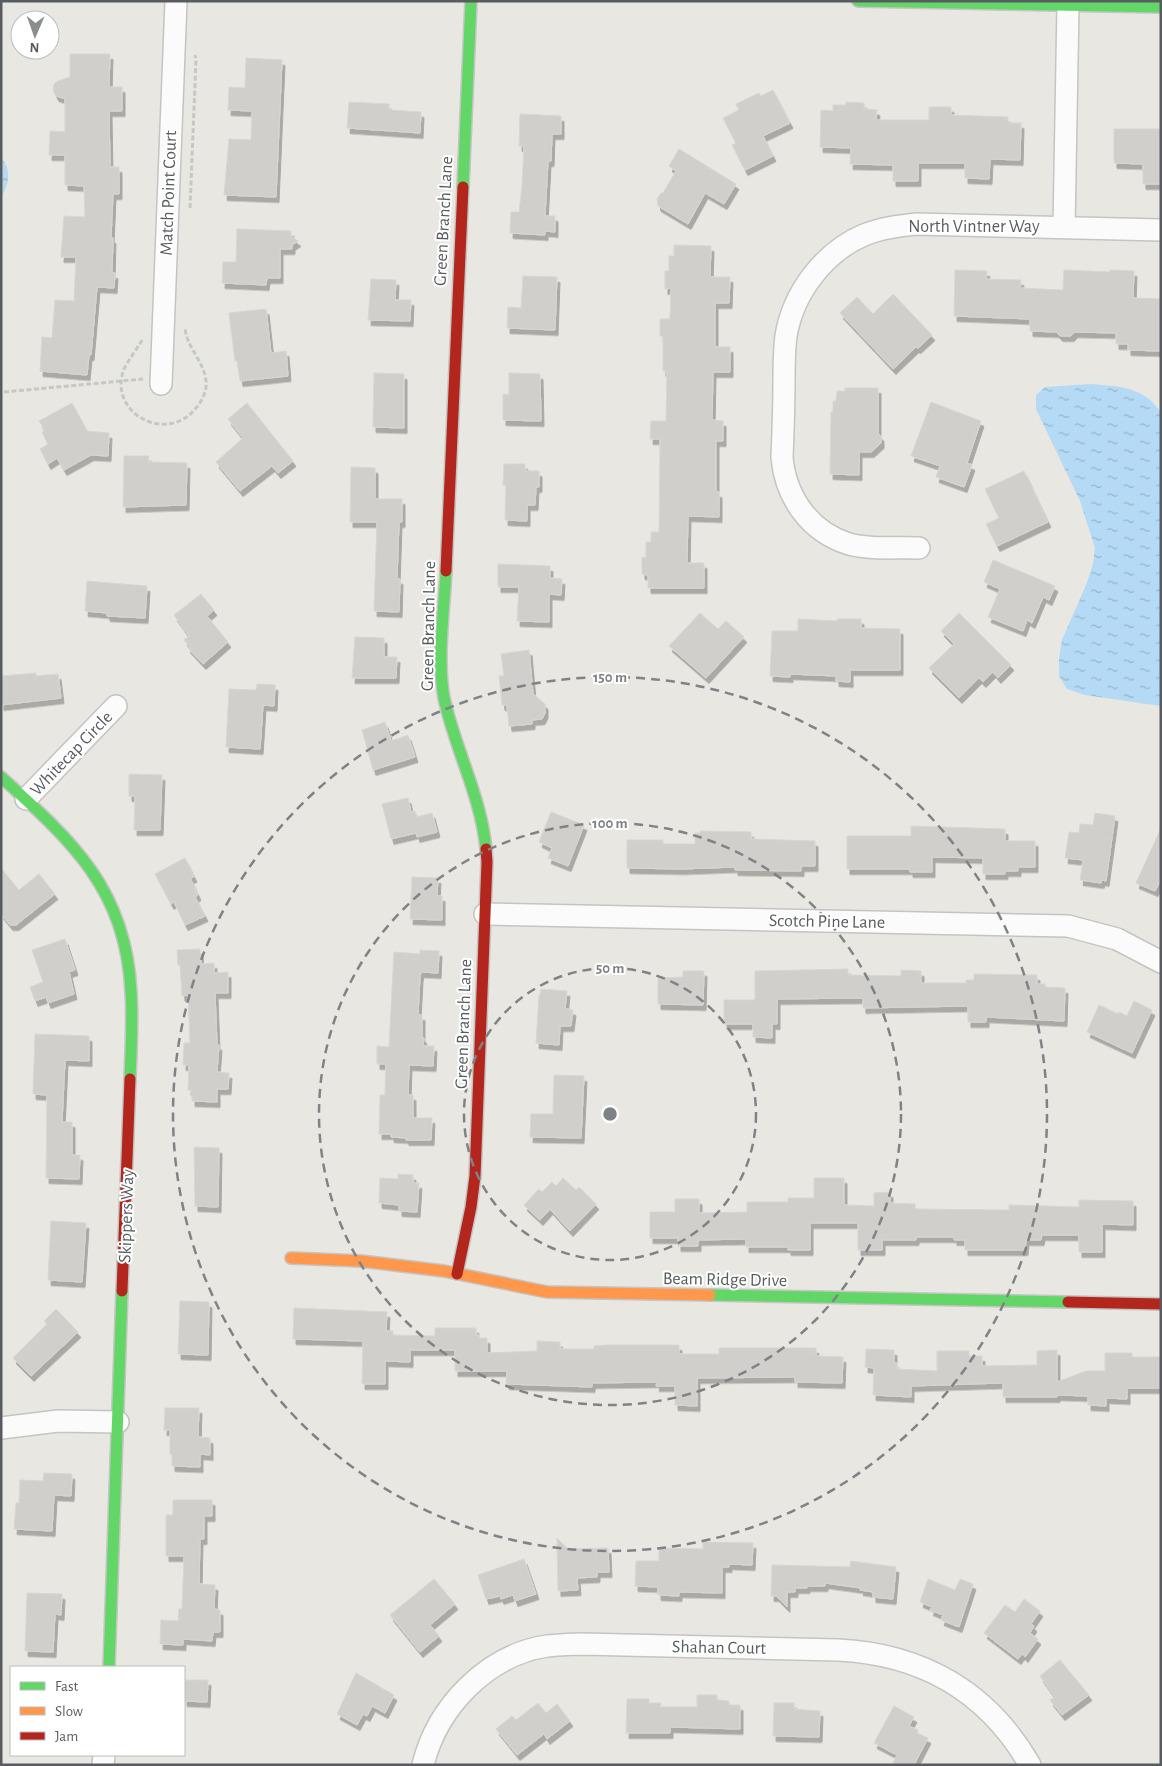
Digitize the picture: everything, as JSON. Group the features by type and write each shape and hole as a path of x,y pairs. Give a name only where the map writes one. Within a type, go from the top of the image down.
{"street":[{"name":"Match Point Court","path":"161,380 176,1"},
{"name":"Green Branch Lane","path":"457,1274 470,1212 475,1176 487,862 485,832 448,714 441,673 471,1"},
{"path":"858,1 1161,7"},
{"name":"North Vintner Way","path":"919,548 850,544 823,531 811,522 792,496 784,474 782,448 787,331 795,305 808,281 837,251 869,233 916,224 1064,227 1068,5"},
{"path":"1064,227 1161,230"},
{"name":"Whitecap Circle","path":"26,800 116,706"},
{"name":"Skippers Way","path":"1,777 74,847 96,877 110,903 120,929 128,956 131,975 132,1013 109,1666"},
{"name":"Scotch Pine Lane","path":"485,914 1068,926 1117,939 1161,962"},
{"name":"Beam Ridge Drive","path":"291,1258 361,1261 444,1271 547,1292 565,1293 1161,1304"},
{"path":"1,1428 58,1421 118,1422"},
{"name":"Shahan Court","path":"423,1765 432,1739 450,1707 481,1675 528,1651 546,1646 582,1644 865,1651 891,1656 940,1676 977,1701 1014,1739 1030,1765"}],"path":[{"path":"4,392 161,380"}],"water":[{"path":"1,158 7,167 8,177 1,197"},
{"path":"1091,384 1130,389 1144,395 1161,412 1161,706 1085,695 1067,689 1059,676 1062,640 1086,585 1093,564 1095,548 1080,501 1036,409 1036,395 1045,387"}],"building":[{"path":"70,54 110,54 109,87 122,87 122,111 109,111 110,167 119,167 119,194 113,194 111,238 113,238 112,273 115,273 114,288 97,287 91,355 89,355 87,375 40,371 42,337 52,338 55,300 74,301 76,257 61,257 64,216 85,217 84,186 65,185 65,155 49,155 50,131 65,132 65,99 56,96 53,90 54,84 70,77"},
{"path":"246,58 282,60 276,197 224,195 229,139 251,140 252,111 228,110 229,87 245,88"},
{"path":"773,90 790,123 763,136 773,156 745,170 732,145 736,143 723,118 739,110 736,104 759,93 761,96"},
{"path":"349,102 389,104 389,110 421,112 420,133 347,128"},
{"path":"846,102 864,103 864,109 877,110 876,120 929,120 929,107 951,107 951,115 1008,117 1008,123 1021,123 1020,160 990,159 989,179 965,178 965,163 918,163 918,181 893,181 893,165 850,164 851,148 820,147 821,110 833,111 833,105 846,105"},
{"path":"520,114 561,116 561,134 552,134 551,161 548,161 545,216 555,216 555,232 545,231 545,235 510,233 511,212 519,212 522,186 524,146 519,146"},
{"path":"1114,129 1161,129 1161,184 1143,184 1143,164 1114,163"},
{"path":"679,149 736,184 724,204 705,193 688,224 658,206 657,199 663,193 676,171 669,166"},
{"path":"237,229 291,231 291,236 298,241 292,245 292,249 280,249 280,278 267,278 266,285 222,283 223,262 236,262"},
{"path":"674,245 711,246 710,277 730,277 729,303 715,303 715,347 730,347 730,372 713,372 712,420 723,421 723,441 716,441 716,492 719,492 719,517 688,516 687,563 704,563 704,588 648,588 648,575 642,574 642,557 646,558 646,542 651,542 651,532 659,532 660,439 650,439 651,421 666,421 667,371 663,371 663,336 660,336 660,319 670,319 671,288 665,289 665,271 669,271 669,256 674,256"},
{"path":"955,270 987,271 986,279 1021,280 1020,288 1063,290 1064,270 1134,271 1133,298 1161,299 1161,351 1128,350 1128,344 1116,344 1116,333 1075,332 1071,336 1060,336 1056,332 1030,331 1030,319 954,316"},
{"path":"523,276 557,277 555,330 507,328 508,307 521,308"},
{"path":"371,279 396,280 395,300 411,300 410,321 368,320"},
{"path":"893,294 932,335 893,369 840,313 857,297 873,314"},
{"path":"266,309 271,353 286,351 288,376 240,381 237,361 235,361 229,313"},
{"path":"374,373 404,374 404,428 373,427"},
{"path":"509,373 540,374 541,421 503,420 503,394 509,395"},
{"path":"845,388 878,388 878,433 881,436 881,443 871,452 859,452 859,475 830,474 831,412 833,412 833,401 836,401 837,391 845,391"},
{"path":"931,402 981,421 967,463 972,465 964,487 936,477 940,466 911,456"},
{"path":"72,403 87,431 109,433 108,456 91,455 64,470 57,458 48,464 40,449 48,444 42,432 45,430 39,421"},
{"path":"247,403 293,461 278,473 272,466 240,491 216,462 243,438 228,419"},
{"path":"124,456 149,456 148,462 187,463 186,505 123,507"},
{"path":"504,464 525,464 525,471 539,471 539,487 536,487 535,505 527,505 527,521 505,520 506,485 503,485"},
{"path":"351,467 375,468 375,499 402,499 402,522 399,522 397,579 400,579 399,612 374,611 377,522 350,522"},
{"path":"1024,471 1048,522 997,546 986,524 999,518 985,489"},
{"path":"993,560 1055,586 1049,600 1043,597 1032,623 1027,620 1023,631 988,617 1000,589 984,582"},
{"path":"498,564 550,566 550,578 562,579 561,595 549,594 549,622 517,621 519,587 498,587"},
{"path":"87,581 147,586 145,618 107,616 107,613 85,611"},
{"path":"201,594 214,610 207,616 228,642 203,664 187,647 189,646 184,640 189,636 174,615"},
{"path":"700,613 718,629 726,621 744,637 706,678 669,646"},
{"path":"959,613 1011,665 998,678 993,672 983,682 979,678 959,698 929,668 954,644 941,631"},
{"path":"798,619 837,621 837,619 861,619 861,628 900,629 900,670 850,670 850,682 836,681 836,676 790,674 790,677 770,676 772,631 798,631"},
{"path":"355,637 384,638 384,657 397,657 396,678 352,678"},
{"path":"529,650 533,694 545,704 545,713 542,719 532,720 532,724 509,726 507,705 502,705 499,676 504,676 501,654"},
{"path":"36,673 36,676 58,674 61,698 1,705 1,676"},
{"path":"257,684 275,685 274,706 263,705 260,749 226,747 229,689 256,690"},
{"path":"385,722 391,741 408,735 415,757 373,770 362,730"},
{"path":"129,774 162,775 160,830 134,830 135,796 129,796"},
{"path":"408,798 411,812 415,811 417,817 432,813 437,832 417,837 416,833 391,839 382,804"},
{"path":"551,812 584,825 568,866 548,858 552,848 539,842"},
{"path":"1095,813 1115,816 1106,881 1102,880 1101,883 1080,880 1083,860 1065,858 1069,832 1079,833 1080,824 1093,825"},
{"path":"911,826 1005,829 1005,841 1035,841 1035,867 1018,867 1018,871 1005,871 1005,874 983,874 983,858 932,857 932,872 910,872 910,869 847,869 847,836 911,836"},
{"path":"1161,828 1161,879 1155,891 1136,883"},
{"path":"700,831 751,832 751,839 815,841 815,866 801,866 801,871 735,870 735,867 627,868 627,840 663,840 663,844 695,844 695,833 700,833"},
{"path":"185,858 194,877 190,878 198,895 195,897 205,916 185,925 174,902 171,904 155,874"},
{"path":"1,868 19,890 39,874 55,894 16,925 10,925 1,914"},
{"path":"412,877 438,878 437,896 442,896 442,920 410,919"},
{"path":"65,939 75,970 69,972 74,994 48,1003 46,997 35,1001 30,987 43,982 32,950"},
{"path":"200,949 201,964 214,963 214,973 228,972 228,993 215,993 217,1045 219,1045 217,1072 229,1073 228,1089 217,1089 217,1102 192,1101 192,1091 188,1090 189,1065 183,1065 184,1043 190,1043 188,995 182,996 177,950"},
{"path":"420,950 439,951 438,973 421,972 420,976 418,1015 422,1015 423,1046 434,1046 433,1066 409,1065 408,1095 413,1095 413,1118 432,1118 431,1140 406,1140 406,1138 391,1137 391,1134 379,1134 380,1095 385,1095 386,1064 377,1064 377,1046 389,1047 394,952 420,954"},
{"path":"848,969 848,975 901,976 901,970 921,971 921,983 966,983 966,980 974,980 974,974 1037,975 1037,984 1045,984 1045,987 1065,988 1064,1021 986,1017 986,1022 968,1022 968,1006 863,1008 863,998 777,999 777,1024 772,1024 772,1038 753,1037 753,1024 724,1024 724,1000 755,1000 755,971"},
{"path":"683,971 704,971 703,1005 658,1004 658,978 683,977"},
{"path":"541,989 567,991 565,1009 573,1010 571,1026 560,1026 559,1045 536,1043"},
{"path":"1134,1001 1152,1010 1132,1053 1087,1032 1099,1005 1127,1016"},
{"path":"35,1034 89,1036 89,1061 65,1060 62,1122 72,1122 72,1155 80,1155 79,1179 46,1178 47,1095 33,1094"},
{"path":"554,1075 584,1076 581,1138 530,1137 531,1114 553,1114"},
{"path":"194,1147 219,1148 218,1207 195,1206"},
{"path":"398,1174 413,1175 413,1183 419,1183 417,1212 399,1211 399,1205 379,1203 380,1178 398,1179"},
{"path":"563,1178 576,1190 579,1187 596,1204 570,1231 550,1209 540,1220 524,1205 539,1189 542,1192 552,1182 556,1186"},
{"path":"814,1178 844,1178 844,1205 874,1206 874,1193 890,1192 890,1203 915,1204 915,1209 1009,1210 1009,1205 1079,1207 1079,1200 1133,1201 1133,1225 1102,1224 1102,1252 1079,1252 1079,1235 1042,1235 1041,1240 1026,1240 1025,1250 965,1250 965,1240 954,1240 954,1237 916,1237 916,1240 882,1240 882,1250 858,1250 858,1223 810,1223 810,1250 788,1250 788,1247 746,1247 746,1239 698,1240 698,1246 678,1246 678,1238 650,1238 650,1212 675,1212 675,1199 699,1199 699,1213 747,1212 747,1202 788,1202 788,1198 814,1198"},
{"path":"51,1221 86,1223 82,1282 48,1280"},
{"path":"180,1301 209,1302 208,1355 178,1354"},
{"path":"294,1308 387,1312 386,1331 393,1331 393,1335 435,1336 435,1328 476,1328 476,1335 479,1335 479,1338 487,1338 487,1353 537,1351 537,1341 560,1342 560,1349 594,1349 594,1346 607,1345 679,1345 679,1354 719,1354 719,1348 816,1348 816,1356 843,1357 842,1383 795,1382 795,1377 697,1378 697,1406 675,1405 675,1386 656,1386 657,1382 592,1383 592,1387 506,1384 507,1371 455,1371 455,1350 410,1350 410,1362 385,1361 385,1384 362,1384 363,1341 293,1339"},
{"path":"56,1309 78,1332 31,1376 13,1358 47,1324 44,1321"},
{"path":"866,1349 894,1350 894,1363 897,1363 897,1369 937,1371 937,1351 969,1351 969,1356 982,1356 982,1366 1037,1365 1037,1351 1057,1350 1057,1382 1086,1371 1105,1371 1105,1353 1132,1353 1132,1357 1161,1357 1161,1388 1127,1388 1127,1399 1106,1398 1106,1406 1088,1405 1088,1396 1003,1397 1003,1383 911,1386 911,1397 873,1395 874,1368 865,1367"},
{"path":"165,1408 199,1408 198,1437 210,1438 210,1455 200,1454 200,1467 172,1466 170,1430 164,1430"},
{"path":"44,1473 72,1474 71,1496 54,1495 52,1531 14,1529 16,1503 19,1503 20,1480 43,1481"},
{"path":"173,1500 212,1500 212,1516 204,1516 204,1539 200,1539 199,1584 215,1585 214,1609 220,1610 220,1632 213,1632 212,1641 183,1639 183,1645 160,1644 161,1620 178,1621 179,1609 182,1609 184,1556 166,1556 166,1515 173,1515"},
{"path":"557,1538 568,1549 608,1548 609,1572 597,1572 597,1577 577,1578 578,1590 558,1591"},
{"path":"703,1542 753,1543 752,1565 729,1564 729,1567 722,1567 722,1593 679,1592 679,1596 658,1595 658,1587 635,1586 636,1561 659,1561 659,1548 703,1549"},
{"path":"524,1559 536,1594 515,1601 513,1595 501,1599 500,1596 486,1599 478,1575"},
{"path":"851,1561 896,1567 893,1599 873,1597 873,1592 860,1590 861,1588 825,1583 825,1586 807,1586 807,1588 795,1588 795,1592 787,1592 787,1607 776,1596 771,1596 772,1565 850,1567"},
{"path":"434,1579 455,1604 430,1625 439,1636 420,1652 390,1615"},
{"path":"928,1579 955,1590 960,1579 973,1584 959,1627 941,1620 943,1615 930,1610 932,1607 920,1602"},
{"path":"27,1593 62,1594 61,1615 55,1614 53,1652 25,1651"},
{"path":"1024,1599 1040,1611 1031,1624 1034,1626 1030,1633 1038,1639 1025,1657 1022,1654 1018,1659 984,1633 1005,1605 1015,1612"},
{"path":"1060,1660 1089,1695 1062,1715 1050,1700 1055,1697 1040,1676"},
{"path":"356,1673 394,1695 385,1713 372,1706 367,1716 363,1714 357,1725 337,1714"},
{"path":"185,1680 208,1680 207,1702 185,1701"},
{"path":"697,1695 717,1695 717,1700 729,1701 729,1705 740,1705 740,1729 670,1727 670,1733 626,1733 627,1699 649,1699 649,1703 661,1703 660,1707 697,1707"},
{"path":"538,1703 546,1713 557,1704 570,1721 547,1739 544,1734 517,1755 496,1729 512,1716 516,1720"},
{"path":"774,1703 794,1703 794,1709 820,1711 819,1737 773,1736"},
{"path":"894,1706 914,1717 909,1726 918,1730 917,1733 928,1738 914,1765 892,1765 897,1755 874,1743"}],"traffic: fast":[{"path":"463,187 471,1"},
{"path":"858,1 1161,7"},
{"path":"446,571 441,651 444,698 454,736 479,810 486,849"},
{"path":"1,777 51,823 72,846 91,870 119,924 127,956 131,992 130,1079"},
{"path":"109,1666 122,1291"},
{"path":"710,1295 1068,1302"}],"traffic: slow":[{"path":"291,1258 361,1261 444,1271 547,1292 710,1295"}],"traffic: jam":[{"path":"446,571 463,187"},
{"path":"457,1274 471,1207 475,1176 486,849"},
{"path":"122,1291 130,1079"},
{"path":"1068,1302 1161,1304"}]}
